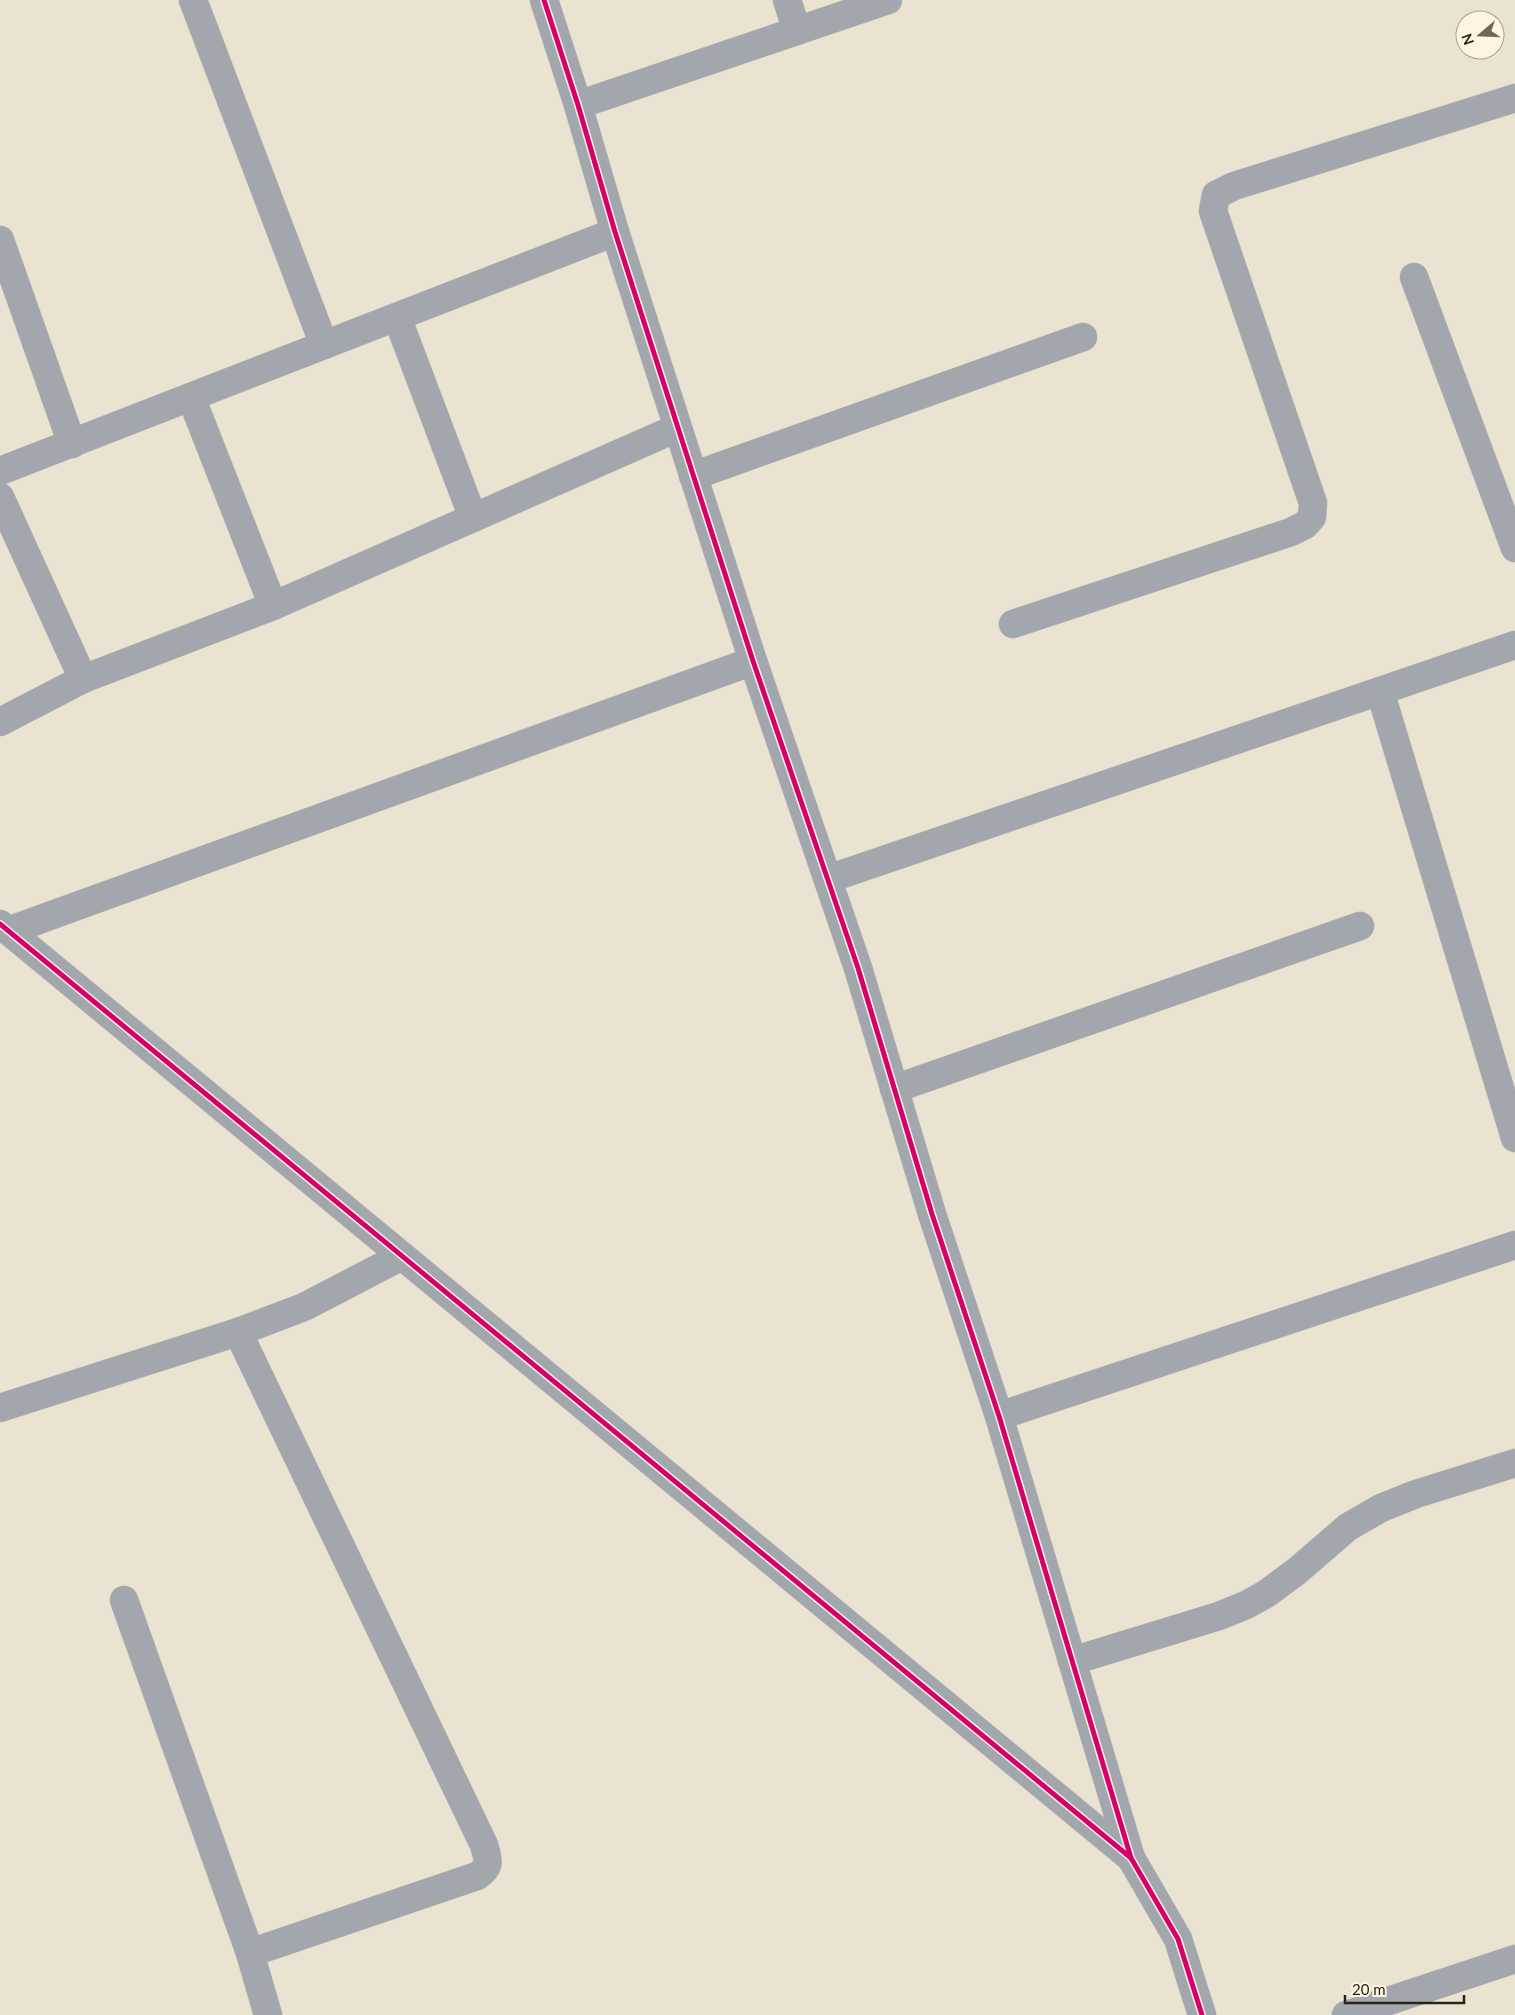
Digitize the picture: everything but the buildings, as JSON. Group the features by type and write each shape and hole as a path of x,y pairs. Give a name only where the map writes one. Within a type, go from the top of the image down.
{"street":[{"path":"193,0 324,345"},
{"path":"544,0 677,428 753,661 858,968 932,1214 999,1416 1131,1858 1178,1939 1202,2015"},
{"path":"787,0 797,31"},
{"path":"578,106 888,0"},
{"path":"1013,624 1291,532 1305,526 1312,517 1313,503 1213,211 1216,195 1234,186 1515,98"},
{"path":"0,472 615,232"},
{"path":"0,240 72,444"},
{"path":"1414,277 1515,548"},
{"path":"397,317 473,518"},
{"path":"693,476 1083,337"},
{"path":"191,397 272,606"},
{"path":"0,722 83,679 272,606 677,428"},
{"path":"0,497 83,679"},
{"path":"828,879 1515,645"},
{"path":"4,928 753,661"},
{"path":"1380,691 1515,1138"},
{"path":"894,1089 1360,926"},
{"path":"4,928 1131,1858"},
{"path":"999,1416 1515,1245"},
{"path":"0,1408 238,1332 304,1307 402,1256"},
{"path":"238,1332 484,1845 488,1862 485,1871 478,1876 250,1953"},
{"path":"1072,1660 1219,1616 1246,1604 1266,1594 1297,1571 1348,1527 1381,1508 1416,1494 1515,1463"},
{"path":"124,1600 250,1953 268,2015"},
{"path":"1346,2015 1515,1959"}],"cycle path":[{"path":"544,0 578,105 615,232 753,661 858,968 932,1214 999,1416 1131,1858"},
{"path":"0,924 1131,1858 1178,1939 1202,2015"}]}
